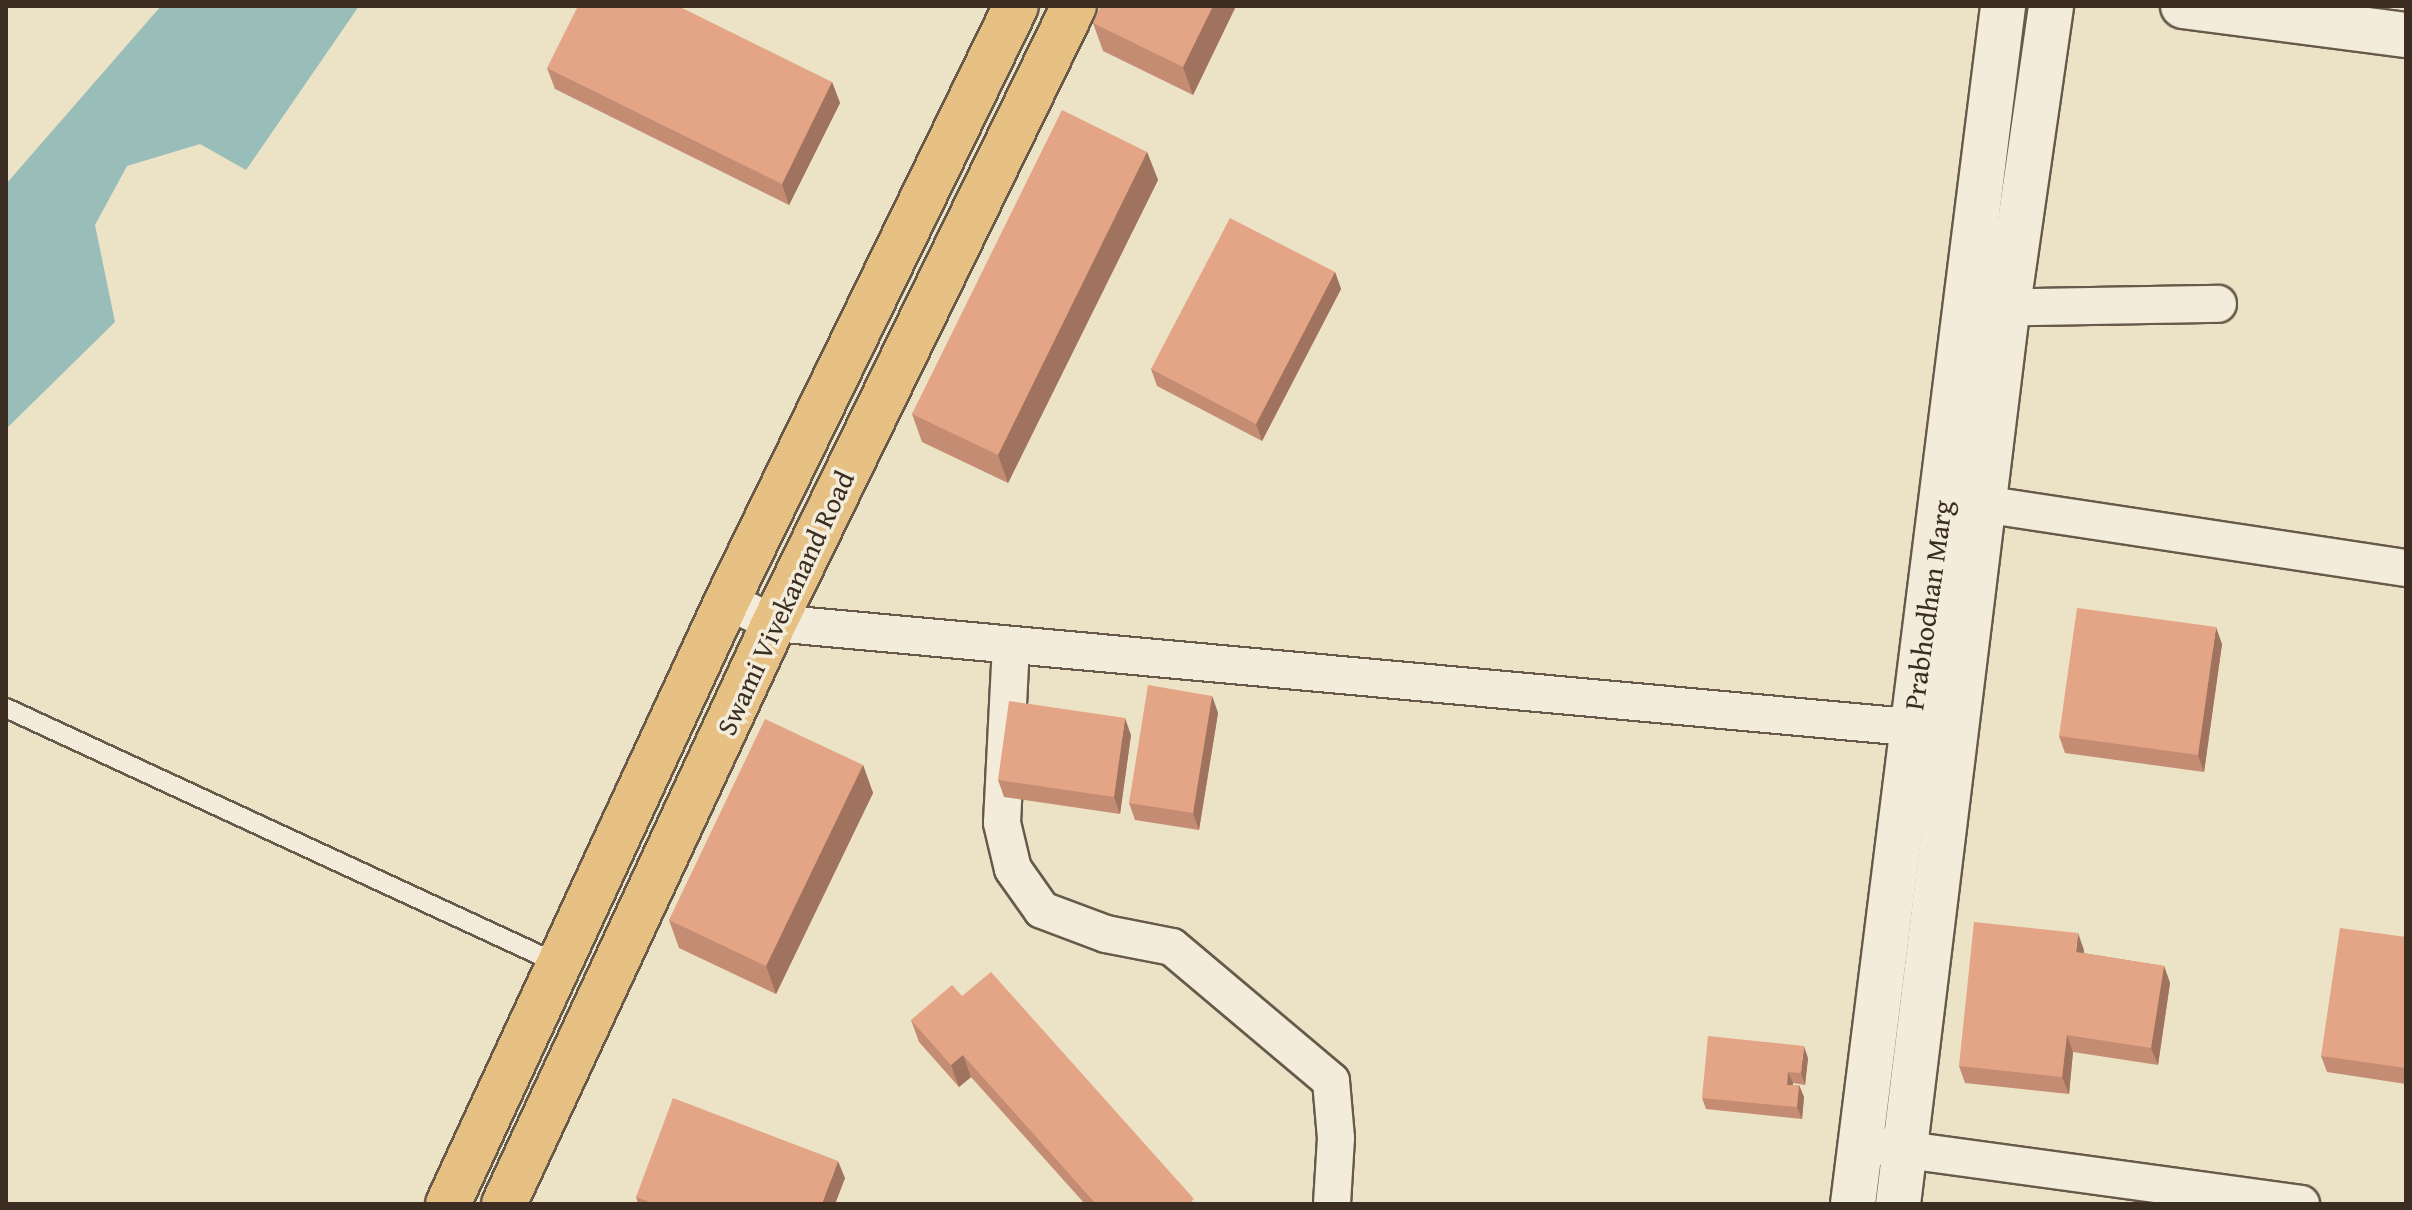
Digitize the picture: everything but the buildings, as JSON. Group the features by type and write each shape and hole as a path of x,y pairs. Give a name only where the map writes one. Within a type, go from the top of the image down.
{"main road":[{"name":"Swami Vivekanand Road","path":"448,1204 727,601 1016,6"},
{"name":"Swami Vivekanand Road","path":"504,1204 774,623 1074,6"}],"street":[{"name":"Prabhodhan Marg","path":"1853,1204 1942,497 1962,306 2003,6"},
{"path":"1898,1204 1986,506 2007,312 2051,6"},
{"path":"2183,6 2406,35"},
{"path":"1962,306 2007,312 2218,304"},
{"path":"1942,497 2406,568"},
{"path":"727,601 774,623 1957,732"},
{"path":"1011,645 1002,823 1013,869 1042,910 1106,934 1172,947 1331,1081 1336,1138 1332,1204"},
{"path":"1861,1143 2301,1204"}],"lane":[{"path":"6,708 559,964"}],"water":[{"path":"161,6 359,6 246,170 200,144 127,166 95,225 115,322 6,429 6,184"}]}
